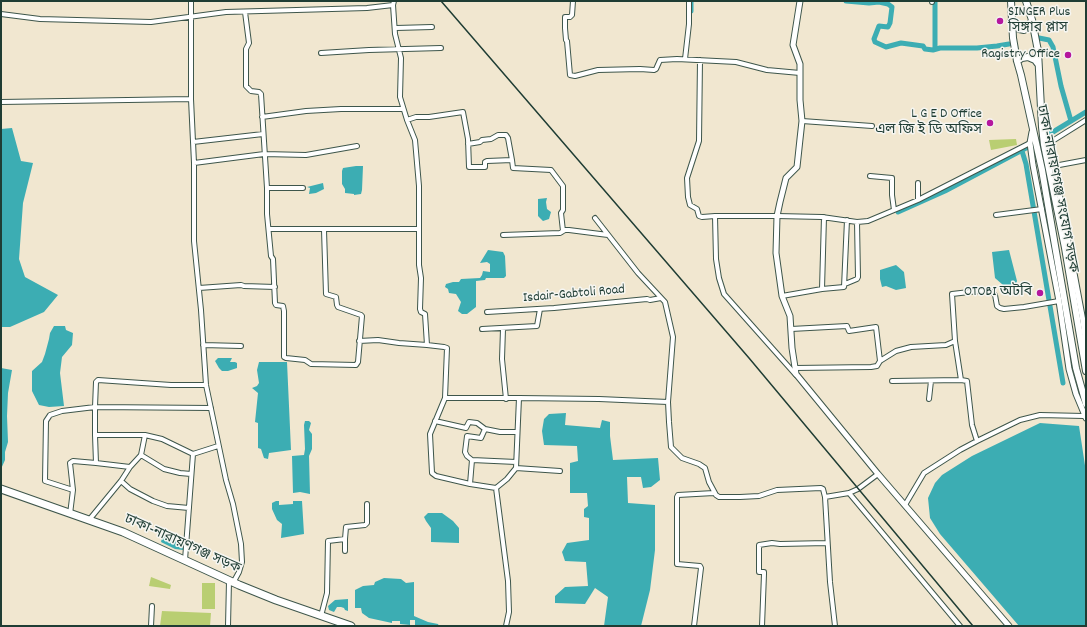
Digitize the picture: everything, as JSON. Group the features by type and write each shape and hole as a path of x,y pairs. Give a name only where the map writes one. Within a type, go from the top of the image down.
{"highway":[{"name":"ঢাকা-নারায়ণগঞ্জ সড়ক","path":"1,489 122,532 231,582 343,625 351,626"}],"main road":[{"name":"ঢাকা-নারায়ণগঞ্জ সংযোগ সড়ক","path":"1011,1 1011,21 1016,60 1033,127 1050,215 1076,368 1086,404"},
{"name":"ঢাকা-নারায়ণগঞ্জ সংযোগ সড়ক","path":"1026,1 1032,20 1038,51 1042,127 1086,371"},
{"path":"1011,21 1019,29 1024,30 1028,28 1032,20"},
{"path":"1016,60 1028,57 1035,60 1038,64"}],"street":[{"path":"191,1 191,100 194,163 194,241 206,385 218,446 233,504 241,544 242,562 239,572 231,582 228,626"},
{"path":"572,1 572,16 565,17 570,76 598,70 654,70 656,69 660,60 685,59 736,62 767,70 800,73"},
{"path":"685,59 689,24 689,1"},
{"path":"798,376 795,368 792,348 790,316 782,296 776,253 777,216 784,182 788,175 796,169 798,165 802,121 800,100 800,61 793,45 800,1"},
{"path":"1,14 40,19 151,22 190,16 245,12 367,8 393,3 396,40 401,58 400,97 415,140 419,186 419,265 421,278 420,309 421,312 425,314 427,345"},
{"path":"245,12 248,43 246,49 246,86 251,91 261,94 275,303 276,305 283,306 284,311 284,357 305,360 311,364 356,365 358,362 361,315 338,307 336,297 326,294 324,230"},
{"path":"396,28 432,27"},
{"path":"321,53 441,48"},
{"path":"700,60 699,141 687,178 690,206 697,209 699,216 702,217 777,216 824,217 857,222 868,220 918,200 1030,143"},
{"path":"1,102 191,100"},
{"path":"262,117 334,109 403,109"},
{"path":"407,120 416,117 429,117 463,112 468,144 469,167 484,167 486,161 512,160"},
{"path":"1049,142 1086,120"},
{"path":"802,121 872,126"},
{"path":"905,505 924,473 948,457 977,441 1020,420 1040,416 1085,417 1076,394 1069,369 1040,209 1030,143 1033,127"},
{"path":"1042,127 1049,142 1054,166 1083,321 1086,345"},
{"path":"193,142 264,134"},
{"path":"468,144 506,134 513,168 550,170 562,184 562,231"},
{"path":"194,163 264,154 306,155 357,146"},
{"path":"1054,166 1086,160"},
{"path":"870,176 892,178 894,210"},
{"path":"918,183 918,200"},
{"path":"267,188 303,188"},
{"path":"996,215 1040,209"},
{"path":"714,216 716,259 719,278 724,294 798,376 878,474 1009,626"},
{"path":"822,289 824,217"},
{"path":"595,218 638,273 665,302 673,337 668,402 671,445 682,458 705,468 714,494"},
{"path":"845,284 847,220"},
{"path":"782,296 822,289 842,288 845,284 857,279 857,222"},
{"path":"270,229 419,229"},
{"path":"503,235 560,233 562,231 569,230 608,235"},
{"path":"199,288 241,285 274,287"},
{"path":"961,380 955,341 952,294 955,292 992,292 996,295 997,306 1000,308 1024,307 1057,302"},
{"name":"Isdair-Gabtoli Road","path":"487,312 540,309 661,298"},
{"path":"482,329 537,326 540,309"},
{"path":"791,329 847,326 849,331 876,327 880,361"},
{"path":"503,329 502,359 506,399"},
{"path":"359,341 378,340 447,348 445,398 430,434 432,473 436,476 496,488 507,479 516,468 519,398"},
{"path":"795,368 877,366 880,361 896,351 946,345 955,341"},
{"path":"203,345 241,346"},
{"path":"96,462 95,409 96,382 98,380 171,385 206,385"},
{"path":"892,381 966,381 972,426 977,441"},
{"path":"929,399 931,381"},
{"path":"445,398 599,399 668,402"},
{"path":"73,490 45,481 46,421 50,414 57,412 95,409 211,408"},
{"path":"435,421 466,428 469,422 477,423 485,429 500,432 517,432"},
{"path":"485,429 481,438 467,436 467,456 472,460 516,462"},
{"path":"95,434 145,435 162,439 193,454 218,446"},
{"path":"89,520 141,455 145,435"},
{"path":"185,560 193,454"},
{"path":"141,455 164,469 191,474"},
{"path":"470,484 472,460"},
{"path":"70,514 73,490 71,462 96,462 130,467"},
{"path":"516,468 560,471"},
{"path":"825,497 849,493 858,489 878,474"},
{"path":"121,481 130,489 153,501 167,506 189,508"},
{"path":"496,488 508,581 508,612 506,626"},
{"path":"694,626 701,568 700,566 678,564 678,495 714,494 719,497 740,497 759,496 775,490 821,488 823,489 825,497 830,582 835,626"},
{"path":"849,493 960,626"},
{"path":"345,551 346,527 365,525 367,522 367,504"},
{"path":"321,616 327,593 328,541 345,540"},
{"path":"762,626 764,572 759,572 759,546 772,543 827,543"},
{"path":"151,626 152,606"}],"green space":[{"path":"1016,139 1017,145 991,150 989,140"},
{"path":"151,577 171,585 170,589 149,586"},
{"path":"202,583 215,583 215,609 202,609"},
{"path":"162,611 211,613 210,626 160,626"}],"water":[{"path":"12,128 21,161 33,163 23,203 19,259 25,277 58,295 44,312 10,327 1,327 1,129"},
{"path":"363,166 361,194 354,195 345,193 345,189 342,184 343,168"},
{"path":"323,183 324,189 316,193 309,194 310,188 307,187"},
{"path":"547,198 547,209 551,212 549,219 543,221 538,216 538,199"},
{"path":"488,250 503,252 505,256 506,276 504,278 486,278 485,280 476,281 476,307 467,314 462,314 458,311 461,302 456,294 449,293 448,289 445,287 446,284 459,282 461,279 480,278 483,271 490,272 490,264 487,262 480,263"},
{"path":"1009,250 1017,281 1016,284 1011,286 1003,285 995,278 992,252"},
{"path":"896,265 904,272 906,288 896,290 886,286 882,287 880,270"},
{"path":"54,326 65,326 66,330 73,333 72,345 62,357 60,373 64,406 49,407 39,405 32,391 32,371 42,362 50,333"},
{"path":"218,358 232,358 230,362 237,363 237,368 222,371 215,361"},
{"path":"259,362 287,362 291,450 269,453 268,459 264,458 261,449 258,448 258,423 255,422 258,393 252,388 257,386 259,383 257,370"},
{"path":"1,368 12,370 8,393 8,442 5,452 5,460 1,469"},
{"path":"566,413 565,425 600,428 602,420 610,422 613,460 658,458 660,480 651,487 643,488 641,477 627,477 628,503 655,505 655,550 650,590 641,626 604,626 608,597 595,588 585,604 555,603 555,596 565,587 588,586 586,562 565,561 562,552 567,543 589,540 589,518 584,517 584,509 588,506 587,493 570,493 570,463 578,461 577,446 544,445 542,431 544,419 549,414"},
{"path":"305,421 309,421 311,423 309,430 312,434 312,449 309,456 310,494 300,492 293,493 292,456 304,455"},
{"path":"1040,423 1079,426 1086,472 1086,626 1019,626 940,534 930,518 928,498 935,483 942,475 972,456"},
{"path":"279,501 279,505 293,504 293,501 302,501 304,534 281,538 282,524 277,520 272,509 272,503"},
{"path":"428,513 442,513 453,521 459,528 459,543 431,542 431,528 424,517"},
{"path":"175,534 183,537 185,547 183,550 175,549 161,542 164,535"},
{"path":"384,578 401,579 406,583 414,582 414,616 428,622 438,624 439,626 415,626 415,620 410,620 410,625 400,624 400,621 392,621 392,623 369,618 362,613 361,608 355,608 355,590 363,586 374,585 375,582"},
{"path":"348,599 348,611 341,607 337,607 334,612 329,610 328,606 335,600"}],"waterway":[{"path":"691,1 691,11"},
{"path":"846,1 869,3 879,2 888,4 892,7 888,27 879,26 874,39 875,42 886,47 901,43 923,46 925,49 933,50 940,48 977,48 1009,44"},
{"path":"935,1 935,49"},
{"path":"1039,38 1049,40 1053,47 1061,86 1071,121"},
{"path":"1048,135 1086,112"},
{"path":"898,212 945,191 1028,147"},
{"path":"1022,151 1026,164 1063,383"}],"railway":[{"path":"441,1 749,358 973,626"}],"place":[{"name":"SINGER Plus সিঙ্গার প্লাস","path":"1000,21"},
{"name":"Ragistry Office","path":"1068,55"},
{"name":"L G E D Office এল জি ই ডি অফিস","path":"990,123"},
{"name":"OTOBI অটবি","path":"1040,293"}]}
